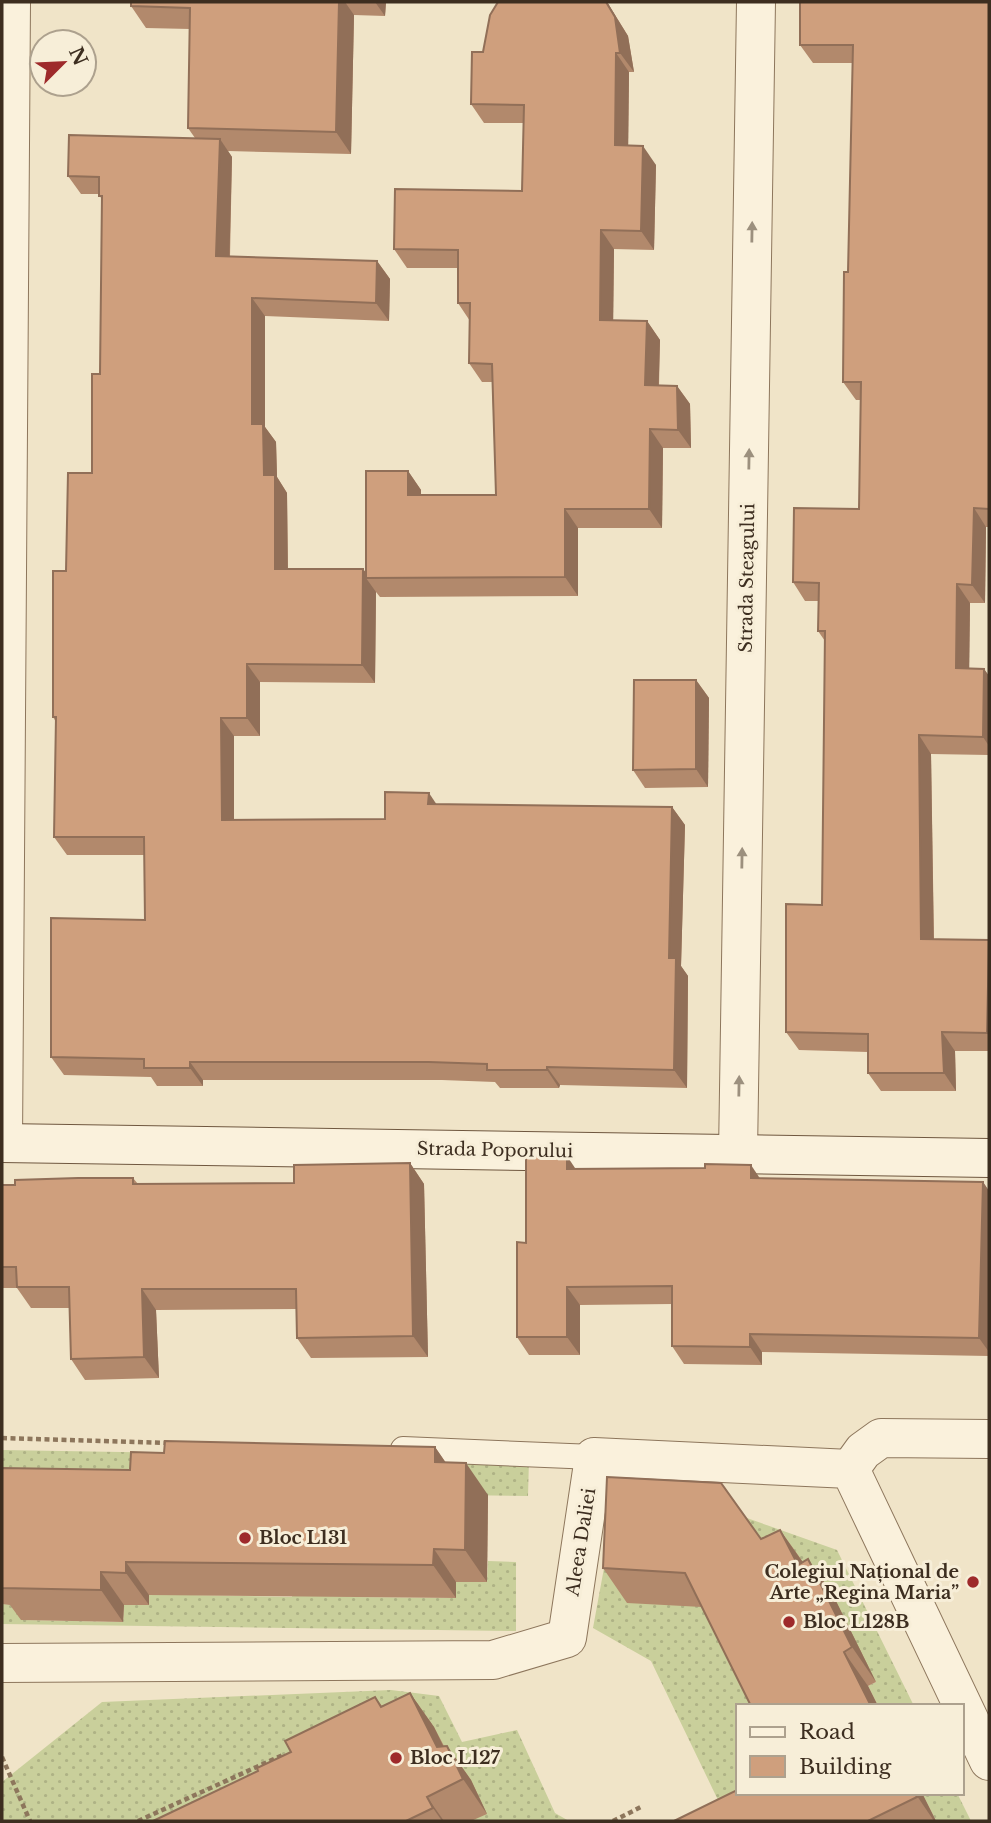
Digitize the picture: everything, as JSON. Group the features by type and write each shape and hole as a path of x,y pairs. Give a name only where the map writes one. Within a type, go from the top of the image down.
{"street":[{"path":"2,1143 11,2"},
{"name":"Strada Steagului","path":"738,1154 756,2"},
{"name":"Strada Poporului","path":"2,1143 989,1158"},
{"path":"850,1469 863,1451 881,1438 989,1439"},
{"path":"594,1457 850,1469"},
{"name":"Aleea Daliei","path":"2,1662 493,1660 567,1638 594,1457"},
{"path":"850,1469 962,1704"},
{"path":"963,1706 989,1761"}],"lane":[{"path":"385,1448 594,1457"}],"path":[{"path":"2,1438 179,1443"},
{"path":"138,1821 290,1752"},
{"path":"2,1757 30,1821"},
{"path":"613,1821 641,1807"}],"green space":[{"path":"2,1450 529,1459 528,1496 457,1495 2,1512"},
{"path":"615,1508 725,1608 757,1704 736,1704 736,1795 789,1795 718,1800 651,1661 593,1628"},
{"path":"744,1517 837,1550 913,1704 877,1704 868,1686 876,1682 785,1573"},
{"path":"488,1561 516,1562 516,1631 2,1624 2,1604 21,1605 22,1620 123,1622 124,1605 149,1574 191,1595 292,1597 293,1578 350,1597 455,1598 456,1582 487,1582"},
{"path":"391,1690 439,1696 462,1742 517,1730 555,1813 569,1821 2,1821 2,1782 102,1702"},
{"path":"923,1795 958,1795 971,1821 936,1821"}],"building":[{"path":"131,2 339,2 336,132 188,128 190,8 131,6"},
{"path":"498,2 606,2 615,17 620,53 616,53 615,145 643,146 641,231 601,230 600,320 647,321 645,385 677,386 678,430 650,429 649,509 565,509 565,577 366,578 366,471 408,471 408,495 496,495 492,364 469,363 470,303 458,303 458,250 394,249 395,189 522,191 524,105 471,104 472,52 483,52 490,15"},
{"path":"800,2 989,2 989,509 974,508 972,585 957,584 956,668 984,669 983,737 919,735 921,939 989,940 987,1033 942,1032 944,1073 868,1073 868,1034 786,1032 786,904 822,905 825,631 818,631 819,583 793,582 794,508 859,509 861,382 843,382 844,272 848,272 853,45 800,45"},
{"path":"69,135 220,139 216,256 377,261 376,303 252,298 252,424 263,424 264,475 275,475 275,569 363,569 362,665 247,664 247,718 221,718 222,820 385,819 385,792 429,793 428,804 672,807 669,958 676,958 674,1070 547,1067 547,1070 487,1070 487,1064 429,1062 190,1062 190,1068 144,1068 144,1059 51,1057 51,918 145,920 144,837 54,837 56,717 53,717 53,571 66,571 68,473 92,473 92,374 100,374 102,196 99,196 99,177 68,176"},
{"path":"634,680 696,680 696,769 633,770"},
{"path":"526,1155 567,1156 567,1169 751,1165 751,1178 983,1182 979,1338 750,1334 750,1347 672,1346 672,1286 567,1287 567,1337 517,1337 517,1242 526,1243"},
{"path":"410,1163 413,1336 297,1338 296,1289 142,1289 144,1357 71,1359 69,1287 17,1287 16,1267 2,1267 2,1185 15,1185 15,1180 133,1178 133,1184 294,1183 294,1165"},
{"name":"Bloc L131","path":"165,1441 435,1447 435,1462 466,1463 465,1550 434,1549 433,1565 126,1562 126,1573 101,1572 101,1590 2,1588 2,1468 130,1470 131,1452 164,1453"},
{"name":"Bloc L128B","path":"607,1477 721,1483 761,1539 780,1530 798,1565 808,1559 852,1647 844,1652 870,1704 750,1704 685,1573 603,1568"},
{"path":"410,1693 437,1747 447,1746 463,1779 427,1797 433,1808 406,1821 153,1821 258,1771 257,1768 291,1752 285,1741 375,1697 381,1707"},
{"path":"736,1790 736,1795 917,1797 868,1821 674,1821"}],"place":[{"name":"Bloc L131","path":"245,1538"},
{"name":"Colegiul Național de Arte „Regina Maria”","path":"973,1582"},
{"name":"Bloc L128B","path":"789,1622"},
{"name":"Bloc L127","path":"396,1758"}]}
